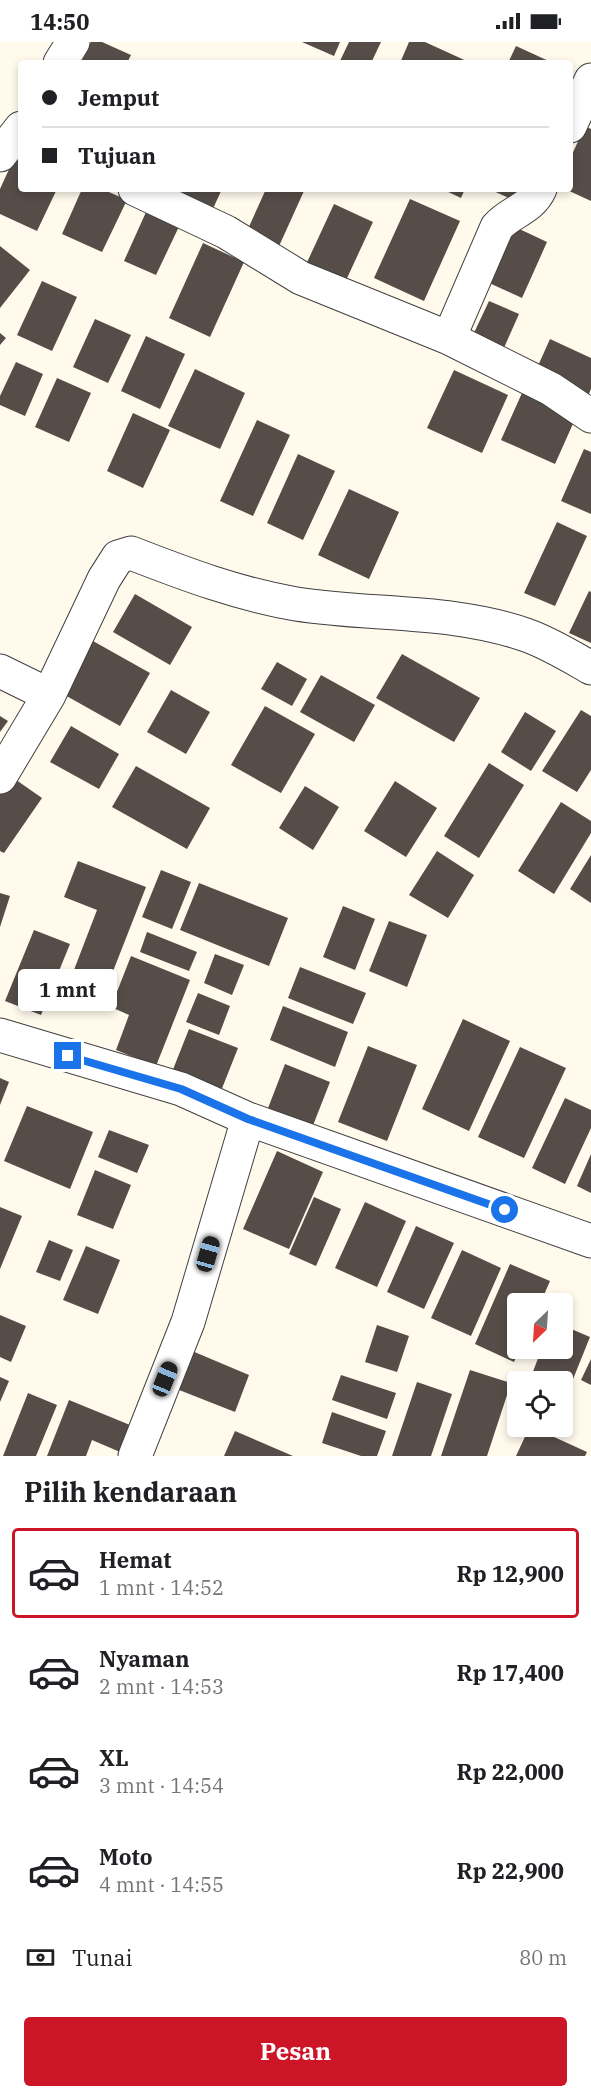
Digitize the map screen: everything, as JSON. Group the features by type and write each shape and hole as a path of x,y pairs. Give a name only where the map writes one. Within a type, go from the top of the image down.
{"street":[{"path":"62,60 73,42"},
{"path":"573,119 591,80"},
{"path":"141,192 226,232 301,278 449,338 551,389 591,416"},
{"path":"449,338 497,228 506,217 531,205 538,192"},
{"path":"0,777 49,695 104,579 118,557 125,553 212,585 296,604 414,614 499,628 544,642 591,668"},
{"path":"0,671 49,695"},
{"path":"0,1035 181,1089 248,1119 591,1241"},
{"path":"135,1456 188,1322 248,1119"}],"building":[{"path":"91,42 102,42 131,55 128,60 82,60"},
{"path":"302,42 340,42 334,56"},
{"path":"349,42 381,42 372,60 340,60"},
{"path":"409,42 425,42 464,60 401,60"},
{"path":"516,46 546,60 509,60"},
{"path":"585,126 591,129 591,201 572,192 573,152"},
{"path":"18,150 18,192 56,192 37,231 0,214 0,189"},
{"path":"81,192 109,192 127,200 102,252 62,234"},
{"path":"164,192 221,192 211,213"},
{"path":"265,192 304,192 275,255 243,240"},
{"path":"448,192 464,192 461,198"},
{"path":"496,192 523,192 518,202"},
{"path":"410,199 460,221 424,301 374,278"},
{"path":"151,201 184,216 156,275 124,261"},
{"path":"334,204 373,222 342,289 303,271"},
{"path":"513,226 547,242 522,298 487,282"},
{"path":"203,243 244,262 210,337 169,318"},
{"path":"0,246 30,270 0,308"},
{"path":"42,281 77,297 52,351 17,335"},
{"path":"489,301 519,314 503,350 473,335"},
{"path":"95,319 131,335 108,383 73,367"},
{"path":"0,333 6,338 0,345"},
{"path":"146,336 185,354 160,409 121,391"},
{"path":"550,339 591,358 591,389 586,401 533,377"},
{"path":"16,362 43,374 25,416 0,405 0,396"},
{"path":"195,369 245,393 220,449 168,426"},
{"path":"454,370 508,395 482,453 427,428"},
{"path":"57,378 91,393 69,442 35,427"},
{"path":"522,393 576,417 555,464 501,440"},
{"path":"133,413 170,430 143,488 107,471"},
{"path":"257,420 290,435 253,516 220,501"},
{"path":"584,449 591,452 591,514 561,501"},
{"path":"298,454 335,471 303,540 267,523"},
{"path":"349,489 399,512 369,579 318,555"},
{"path":"557,522 587,536 555,606 524,593"},
{"path":"589,591 591,592 591,643 569,633"},
{"path":"135,594 192,627 170,665 113,632"},
{"path":"93,641 150,673 120,726 63,694"},
{"path":"402,654 480,698 454,742 376,698"},
{"path":"277,662 307,679 292,706 261,689"},
{"path":"321,675 375,705 354,742 300,712"},
{"path":"171,690 210,712 186,754 147,732"},
{"path":"265,706 315,734 281,793 231,765"},
{"path":"581,710 591,716 591,770 577,792 542,771"},
{"path":"525,712 556,731 531,771 501,752"},
{"path":"0,716 8,721 0,732"},
{"path":"71,726 119,754 99,789 50,762"},
{"path":"489,763 524,785 479,858 444,836"},
{"path":"136,766 210,808 187,849 112,807"},
{"path":"9,775 42,798 4,853 0,851 0,789"},
{"path":"395,781 437,808 406,857 364,831"},
{"path":"305,786 339,807 313,850 279,828"},
{"path":"561,802 591,821 591,833 554,894 518,871"},
{"path":"437,851 474,875 448,918 409,895"},
{"path":"591,855 591,903 570,889"},
{"path":"78,861 146,887 101,1002 67,988 97,910 64,897"},
{"path":"161,870 191,882 172,929 142,917"},
{"path":"199,883 288,918 269,966 180,930"},
{"path":"0,893 10,896 0,927"},
{"path":"343,906 375,919 355,970 323,957"},
{"path":"389,921 427,935 407,987 369,971"},
{"path":"34,930 70,944 41,1015 5,1001"},
{"path":"147,932 197,952 189,971 140,952"},
{"path":"215,954 244,965 232,995 204,983"},
{"path":"131,956 190,980 156,1066 116,1050 129,1015 111,1007"},
{"path":"300,967 366,993 353,1024 288,998"},
{"path":"198,993 230,1006 219,1035 186,1022"},
{"path":"283,1006 348,1032 335,1067 270,1040"},
{"path":"463,1019 510,1041 469,1131 422,1109"},
{"path":"189,1029 238,1048 219,1096 170,1077"},
{"path":"368,1046 417,1065 387,1141 338,1122"},
{"path":"520,1047 566,1068 524,1158 478,1137"},
{"path":"285,1064 330,1082 310,1133 265,1116"},
{"path":"0,1078 9,1082 0,1105"},
{"path":"565,1098 591,1110 591,1128 565,1184 532,1168"},
{"path":"27,1106 93,1132 70,1189 4,1161"},
{"path":"109,1130 149,1145 137,1173 98,1157"},
{"path":"277,1151 323,1172 289,1249 243,1229"},
{"path":"591,1154 591,1193 577,1186"},
{"path":"95,1170 131,1185 113,1229 77,1215"},
{"path":"314,1197 341,1209 316,1266 289,1254"},
{"path":"365,1202 406,1221 377,1287 335,1268"},
{"path":"0,1207 22,1216 0,1269"},
{"path":"416,1226 454,1243 424,1309 387,1292"},
{"path":"49,1240 73,1250 60,1281 36,1272"},
{"path":"86,1246 120,1260 98,1314 63,1300"},
{"path":"462,1250 501,1268 471,1336 431,1318"},
{"path":"510,1264 550,1281 545,1293 507,1293 507,1359 475,1344"},
{"path":"0,1315 26,1326 11,1362 0,1357"},
{"path":"377,1325 409,1336 397,1372 365,1362"},
{"path":"573,1330 590,1337 573,1379 573,1371 533,1371 538,1359 573,1359"},
{"path":"185,1348 249,1375 235,1412 169,1386"},
{"path":"591,1359 591,1385 581,1380"},
{"path":"470,1370 507,1382 507,1395 487,1456 441,1456"},
{"path":"341,1375 396,1393 387,1419 332,1400"},
{"path":"0,1377 9,1381 0,1402"},
{"path":"417,1382 452,1394 431,1456 392,1456"},
{"path":"28,1393 57,1405 36,1456 3,1456"},
{"path":"69,1400 130,1425 120,1452 92,1440 86,1456 47,1456"},
{"path":"332,1412 386,1431 377,1456 361,1456 322,1443"},
{"path":"235,1431 293,1456 224,1456"},
{"path":"525,1437 554,1437 587,1452 585,1456 516,1456"}],"route":[{"path":"68,1056 181,1089 248,1119 505,1210"}]}
